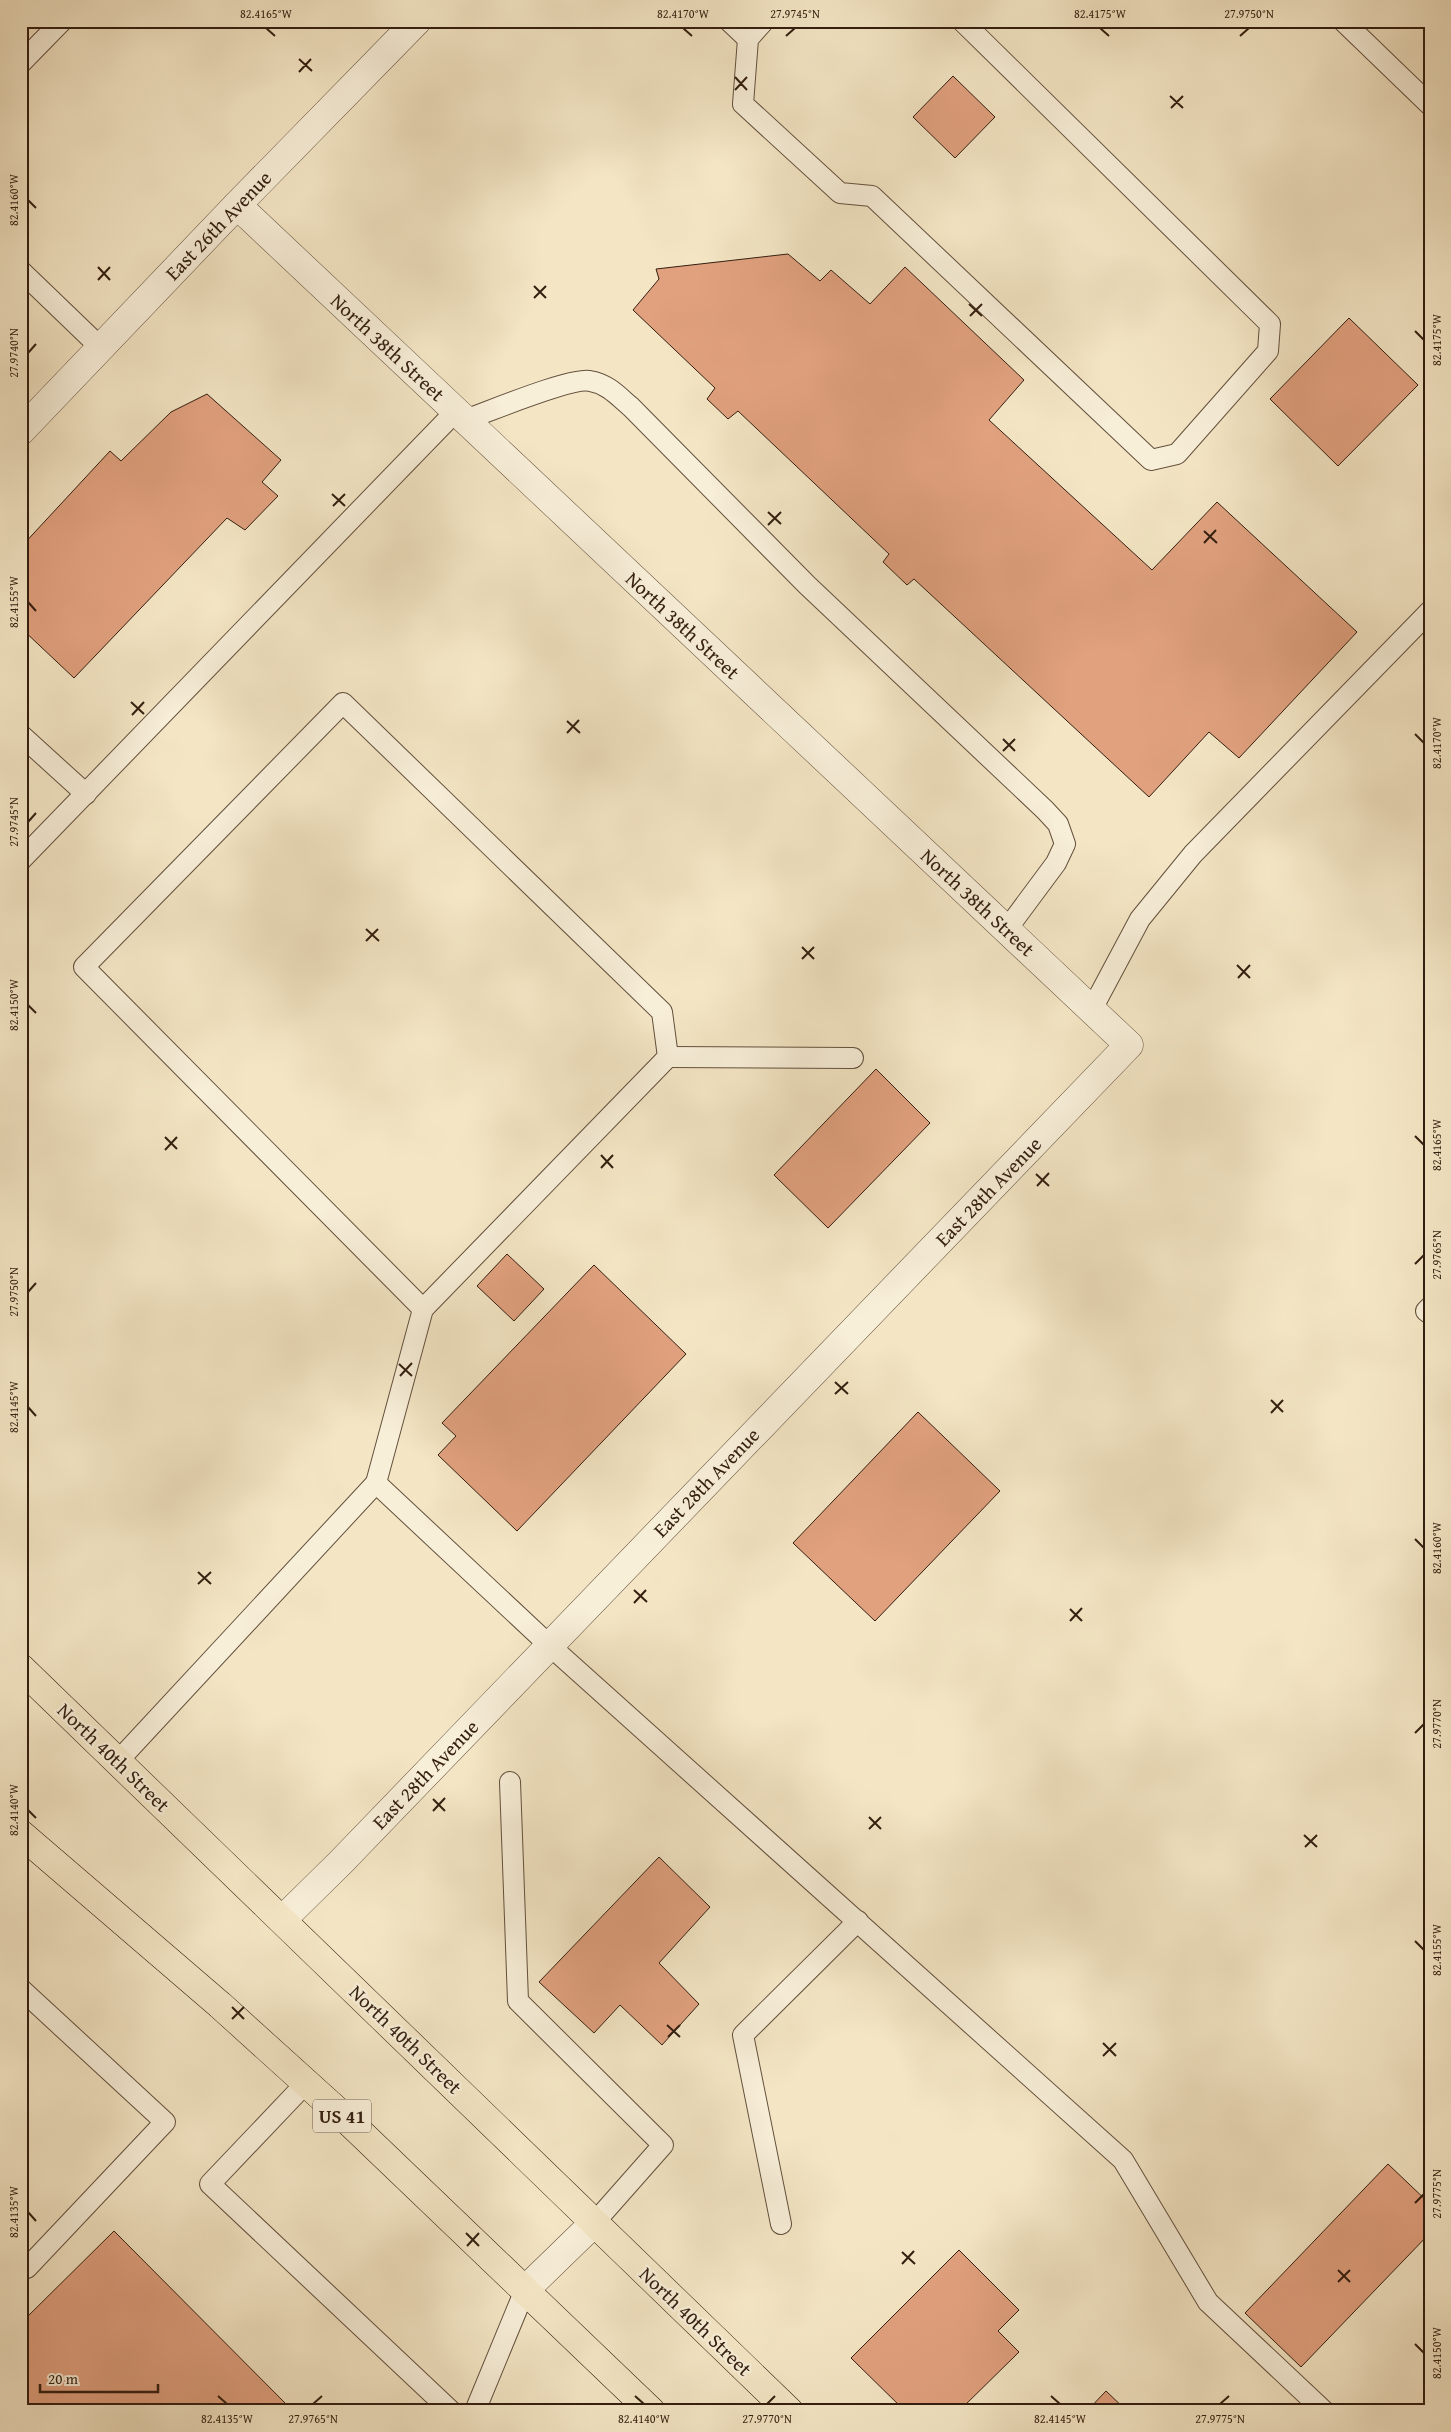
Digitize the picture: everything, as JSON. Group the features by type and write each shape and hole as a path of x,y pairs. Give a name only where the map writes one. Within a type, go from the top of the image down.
{"main road":[{"name":"North 40th Street","path":"21,1668 283,1919 789,2411"},
{"name":"US 41","path":"24,1843 220,2005 306,2083 651,2411"}],"street":[{"name":"East 26th Avenue","path":"21,431 236,205 417,21"},
{"name":"North 38th Street","path":"236,205 1130,1045"},
{"name":"East 28th Avenue","path":"283,1919 341,1862 549,1644 1130,1045"},
{"path":"525,2290 595,2222"}],"lane":[{"path":"21,63 62,21"},
{"path":"729,21 748,39"},
{"path":"764,21 748,39 743,104 840,192 872,196 1151,460 1177,454 1268,351 1270,324 962,21"},
{"path":"1344,21 1430,105"},
{"path":"21,271 101,348"},
{"path":"21,860 461,416 567,383 588,380 608,386 807,585 1058,824 1064,844 1056,864 1007,930"},
{"path":"1092,1009 1140,920 1192,854 1430,611"},
{"path":"423,1309 84,968 344,703 662,1012 668,1057"},
{"path":"21,735 86,794"},
{"path":"118,1761 376,1482 423,1309 668,1057 852,1058"},
{"path":"1430,1307 1426,1311 1430,1314"},
{"path":"376,1482 549,1644 1123,2160 1208,2302 1324,2411"},
{"path":"510,1782 518,2001 663,2145 595,2222"},
{"path":"781,2224 743,2035 858,1921"},
{"path":"21,1988 165,2122 27,2268 21,2261"},
{"path":"306,2083 210,2184 451,2411"},
{"path":"475,2411 525,2290"}],"building":[{"path":"953,76 995,117 955,158 913,117"},
{"path":"788,254 820,281 831,270 870,304 905,267 1024,380 989,420 1152,570 1217,502 1357,632 1239,758 1209,732 1149,797 914,579 907,585 883,562 889,554 738,411 728,419 707,399 715,388 633,310 659,279 656,269"},
{"path":"1349,318 1418,385 1338,466 1270,399"},
{"path":"207,394 281,460 262,482 278,496 245,530 227,518 74,678 21,628 21,547 110,451 121,461 171,412"},
{"path":"876,1069 930,1123 828,1228 774,1175"},
{"path":"507,1254 544,1289 514,1321 477,1286"},
{"path":"594,1265 686,1354 517,1531 438,1455 456,1436 442,1423"},
{"path":"918,1412 1000,1491 875,1621 793,1543"},
{"path":"659,1857 710,1907 659,1963 699,2004 662,2045 620,2005 594,2033 539,1982"},
{"path":"1388,2164 1430,2204 1430,2233 1301,2367 1245,2313"},
{"path":"114,2231 293,2411 21,2411 21,2323"},
{"path":"959,2250 1019,2310 998,2331 1019,2352 959,2411 905,2411 851,2358"},
{"path":"1106,2391 1127,2411 1087,2411"}]}
